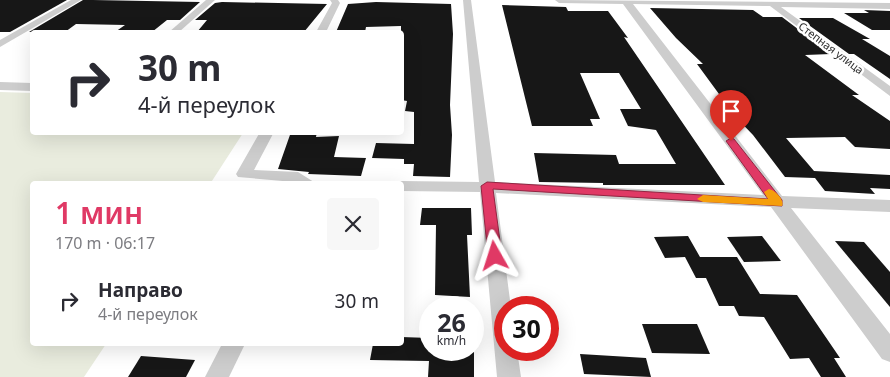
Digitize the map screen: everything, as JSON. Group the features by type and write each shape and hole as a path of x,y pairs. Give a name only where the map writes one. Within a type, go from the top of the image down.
{"street":[{"path":"0,44 77,0"},
{"path":"176,30 211,0"},
{"path":"322,30 336,3 334,0"},
{"path":"467,0 499,296"},
{"path":"559,0 889,6"},
{"path":"625,1 890,352"},
{"name":"Степная улица","path":"772,4 890,92"},
{"path":"0,86 30,87"},
{"path":"265,135 244,174 298,177 304,181"},
{"path":"404,186 487,186 778,203 890,206"},
{"path":"217,377 233,346"},
{"path":"507,361 509,377"}],"shaded area":[{"path":"0,92 30,93 30,135 242,135 212,181 30,181 30,346 105,346 84,377 0,377"}],"building":[{"path":"0,0 67,0 10,32 0,32"},
{"path":"83,0 200,2 180,20 167,20 154,30 118,30 125,25 76,24 68,30 32,30"},
{"path":"222,2 327,4 306,30 199,30 207,20 195,20 215,3"},
{"path":"376,2 451,4 453,34 450,105 452,135 450,177 413,176 414,164 404,164 404,159 372,158 376,143 414,144 414,112 405,111 407,101 404,100 404,30 401,30 401,26 366,27 365,30 337,30 348,4"},
{"path":"502,5 566,7 568,11 608,11 628,38 624,37 725,185 603,185 603,183 539,182 534,153 616,155 619,164 676,164 656,130 628,126 620,109 641,109 619,73 580,73 600,119 590,119 593,126 532,126"},
{"path":"650,8 753,10 763,17 782,17 831,54 805,55 859,95 852,95 890,121 890,149 855,147 845,137 786,138 814,171 890,175 890,189 870,188 875,194 825,191 815,178 785,177 753,135 728,109 730,109 697,64 703,64 676,38"},
{"path":"864,10 890,11 890,30 872,30 844,13 869,13"},
{"path":"799,18 833,18 870,39 862,39 890,56 890,79 854,54 849,54"},
{"path":"290,135 339,136 334,157 366,158 361,176 308,174 309,172 278,169"},
{"path":"422,208 471,208 472,235 467,235 470,296 435,295 436,225 420,225"},
{"path":"688,236 700,257 737,257 760,294 797,295 840,358 834,358 846,377 821,377 809,358 790,359 764,317 739,316 734,306 719,306 706,278 696,278 685,257 665,258 654,237"},
{"path":"762,236 781,261 744,262 727,237"},
{"path":"835,241 864,242 890,272 890,307"},
{"path":"642,324 697,324 710,354 652,353"},
{"path":"404,337 419,338 419,361 370,360 373,346 404,346"},
{"path":"580,354 646,358 651,377 584,374"},
{"path":"141,356 195,360 186,377 128,377"},
{"path":"429,361 474,361 474,377 428,377"}],"slow traffic":[{"path":"703,199 778,203 769,192"}],"route":[{"path":"495,256 487,186 778,203 731,141"}]}
